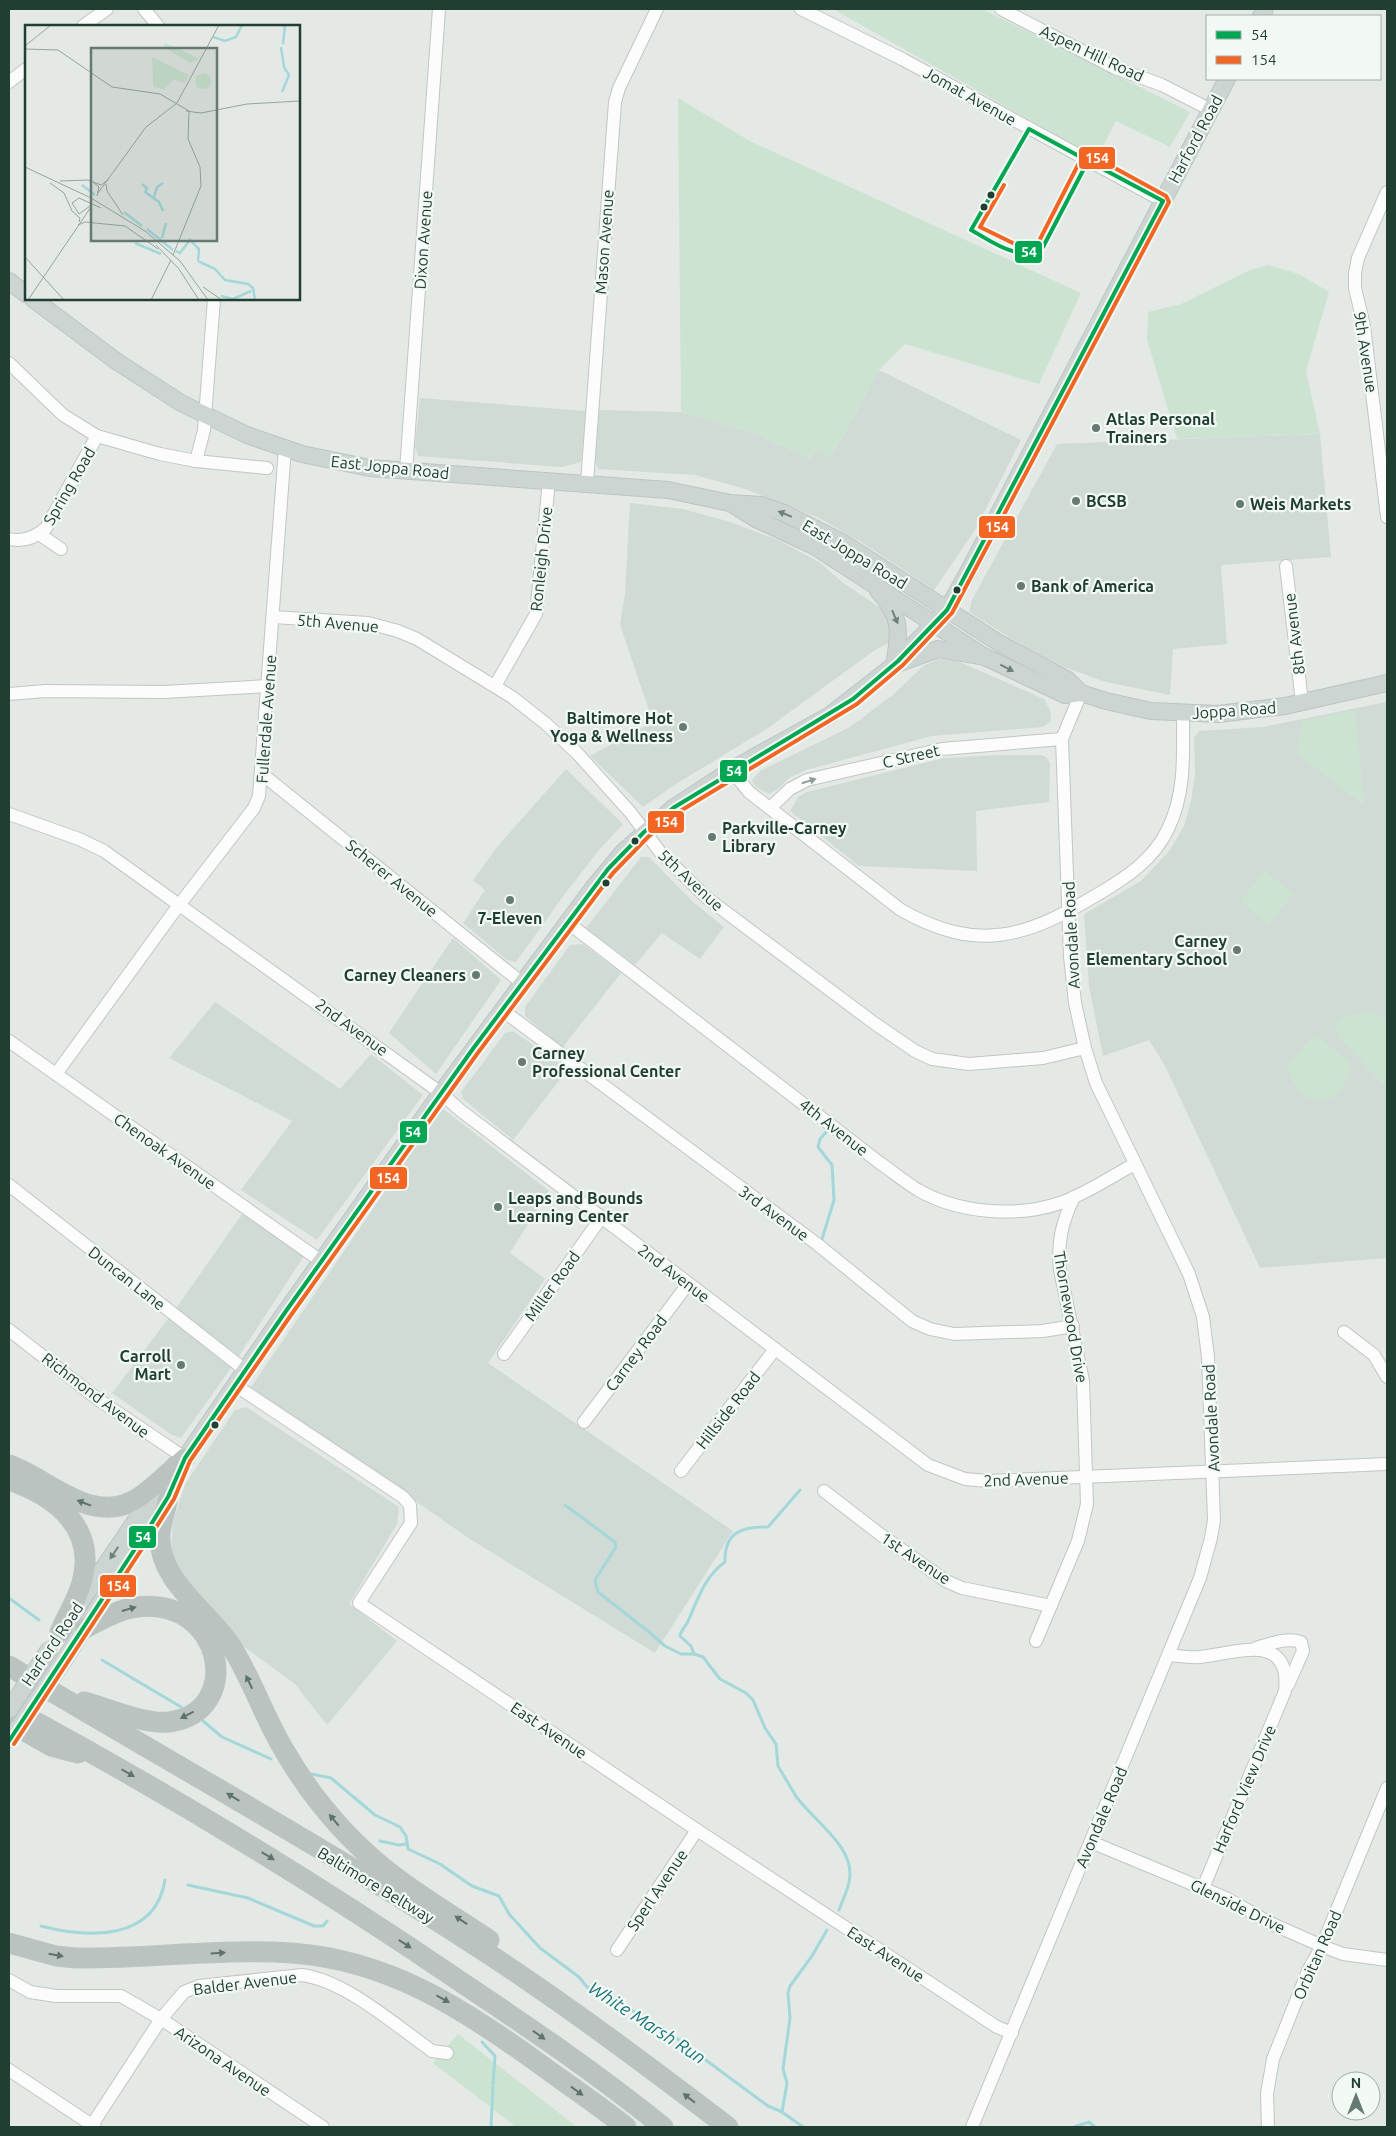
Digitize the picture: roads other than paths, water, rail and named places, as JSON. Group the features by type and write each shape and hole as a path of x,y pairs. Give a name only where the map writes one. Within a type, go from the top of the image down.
{"highway":[{"path":"9,1465 22,1470 84,1504 114,1507 136,1499 185,1458"},
{"path":"9,1480 34,1491 58,1507 76,1526 82,1536 85,1557 81,1585 55,1640"},
{"path":"168,1497 160,1534 163,1559 171,1576 214,1623 231,1647 284,1750 319,1802 359,1846 388,1872 514,1958 594,2027"},
{"path":"55,1694 150,1721 166,1722 193,1713 210,1692 216,1672 214,1650 200,1628 178,1613 165,1609 137,1607 110,1616 85,1628"},
{"name":"Baltimore Beltway","path":"9,1666 205,1780 484,1950 594,2027 728,2127"},
{"name":"Baltimore Beltway","path":"9,1708 107,1762 278,1863 422,1955 578,2062 664,2127"},
{"path":"9,1722 51,1746 107,1762"},
{"path":"9,1943 56,1956 76,1958 256,1952 293,1953 349,1962 418,1986 460,2009 626,2127"}],"main road":[{"name":"Harford Road","path":"9,1708 138,1517 185,1458 321,1261 441,1093 608,869 644,832 673,808 731,770 830,715 894,665 936,624 947,610 1227,80"},
{"path":"9,281 25,293"},
{"name":"East Joppa Road","path":"34,300 139,377 204,416 247,435 285,448 338,463 406,471 587,483 685,492 730,503 761,505 825,532 947,610"},
{"name":"East Joppa Road","path":"730,503 756,518 814,546 936,624"},
{"path":"866,578 884,598 897,619 899,640 894,665"},
{"name":"Joppa Road","path":"947,610 1032,663 1068,680 1081,693"},
{"name":"Joppa Road","path":"936,624 985,657 1065,694 1081,693 1128,706 1184,714 1246,712 1387,683"},
{"path":"894,665 938,649 985,657"},
{"name":"Harford Road","path":"9,1741 85,1628 168,1497 185,1458"}],"street":[{"path":"85,25 107,9"},
{"path":"144,9 157,25"},
{"name":"Dixon Avenue","path":"406,471 439,9"},
{"name":"Mason Avenue","path":"587,483 615,102 619,88 657,9"},
{"name":"Jomat Avenue","path":"801,9 904,60 1162,201"},
{"name":"Aspen Hill Road","path":"1001,9 1115,68 1162,85 1211,110"},
{"path":"9,82 25,70"},
{"name":"9th Avenue","path":"1387,192 1358,258 1355,280 1364,326 1387,517"},
{"path":"196,461 202,439 214,300"},
{"path":"9,363 63,415 98,436 160,454 196,461 267,468"},
{"name":"Spring Road","path":"9,538 24,540 39,534 54,517 98,436"},
{"name":"Fullerdale Avenue","path":"56,1074 180,904 254,808 259,796 285,448"},
{"name":"Ronleigh Drive","path":"495,686 536,614 549,481"},
{"path":"39,534 61,549"},
{"name":"8th Avenue","path":"1286,566 1302,702"},
{"name":"5th Avenue","path":"273,617 368,623 398,631 417,639 495,686 528,709 577,753 630,812 660,852 708,898 874,1023 915,1051 932,1059 969,1064 1043,1058 1085,1048"},
{"path":"9,694 45,692 164,692 268,686"},
{"name":"Avondale Road","path":"972,2127 1169,1655 1207,1556 1214,1520 1214,1471 1208,1357 1203,1317 1189,1274 1105,1104 1085,1048 1072,979 1062,739 1081,693"},
{"path":"731,770 738,781 770,808 901,910 937,928 969,935 1010,934 1039,926 1069,912 1138,868 1162,840 1173,819 1181,791 1184,714"},
{"name":"C Street","path":"770,808 786,792 807,780 920,753 957,747 1062,739"},
{"name":"Scherer Avenue","path":"262,774 522,983"},
{"name":"2nd Avenue","path":"9,814 65,834 104,851 180,904 441,1093 460,1110 601,1218 928,1465 965,1479 988,1481 1387,1464"},
{"name":"4th Avenue","path":"567,922 918,1190 963,1206 1011,1211 1037,1209 1074,1197 1134,1164"},
{"name":"3rd Avenue","path":"502,1010 817,1244 912,1320 930,1329 954,1334 1043,1331 1073,1326"},
{"name":"Chenoak Avenue","path":"9,1041 321,1261"},
{"name":"Duncan Lane","path":"9,1185 245,1370"},
{"name":"Thornewood Drive","path":"1036,1641 1078,1541 1087,1504 1088,1477 1083,1381 1060,1270 1058,1247 1067,1212 1074,1197"},
{"name":"Miller Road","path":"504,1354 601,1218"},
{"name":"Carney Road","path":"584,1422 688,1284"},
{"name":"Richmond Avenue","path":"9,1330 99,1400 185,1458"},
{"path":"1344,1332 1374,1355 1387,1376"},
{"name":"Hillside Road","path":"680,1471 775,1350"},
{"name":"East Avenue","path":"235,1386 403,1496 410,1505 411,1523 359,1603 697,1830 989,2021 1012,2033"},
{"name":"1st Avenue","path":"824,1491 881,1535 946,1581 962,1588 1051,1606"},
{"name":"Harford View Drive","path":"1169,1655 1191,1657 1256,1648 1294,1639 1301,1642 1303,1650 1203,1888"},
{"name":"Harford View Drive","path":"1256,1648 1276,1657 1284,1668 1287,1674 1285,1692"},
{"name":"Orbitan Road","path":"1268,2127 1267,2094 1273,2059 1308,1971 1322,1946 1387,1788"},
{"name":"Sperl Avenue","path":"616,1950 697,1830"},
{"name":"Glenside Drive","path":"1091,1842 1242,1905 1284,1930 1322,1946 1343,1954 1387,1960"},
{"name":"Balder Avenue","path":"93,2126 161,2019 180,1995 190,1989 256,1980 308,1976 330,1982 348,1992 432,2050 447,2053"},
{"name":"Arizona Avenue","path":"9,1980 30,1992 56,1996 121,1996 161,2019 323,2127"},
{"path":"9,2070 93,2126"}],"waterway":[{"path":"822,1239 834,1200 832,1165 818,1147 820,1139 828,1130"},
{"path":"694,1654 691,1646 680,1636 708,1580 718,1567 725,1562 728,1544 732,1537 743,1530 768,1527 800,1490"},
{"path":"565,1505 615,1542 616,1547 595,1580 598,1592 665,1646 681,1654 694,1654 703,1657 720,1679 746,1693 753,1700 765,1728 776,1744 778,1766 797,1798"},
{"name":"White Marsh Run","path":"9,1598 39,1620"},
{"name":"White Marsh Run","path":"102,1660 181,1707"},
{"name":"White Marsh Run","path":"203,1721 222,1737 271,1759"},
{"name":"White Marsh Run","path":"312,1774 331,1778 375,1815 400,1827 406,1836 408,1849 440,1864 472,1886 499,1896 509,1914 540,1948 579,1977 587,1987 608,1996 668,2032 768,2106 782,2112 803,2127"},
{"path":"798,1799 831,1834 845,1854 850,1876 839,1910"},
{"path":"380,1841 399,1845 406,1844"},
{"path":"41,1926 78,1933 98,1933 116,1931 134,1925 148,1915 159,1900 165,1880"},
{"path":"188,1885 248,1898 314,1926 323,1926 327,1921"},
{"path":"782,2112 787,2083 783,2069 790,2018 788,1993 790,1986 812,1956 827,1930"},
{"path":"482,2042 495,2056 493,2084"},
{"path":"491,2127 493,2087"},
{"name":"White Marsh Run","path":"1074,2127 1089,2122 1095,2127"}],"place":[{"name":"Atlas Personal Trainers","path":"1096,428"},
{"name":"BCSB","path":"1076,501"},
{"name":"Weis Markets","path":"1240,504"},
{"name":"Bank of America","path":"1021,586"},
{"name":"Baltimore Hot Yoga & Wellness","path":"683,727"},
{"name":"Parkville-Carney Library","path":"712,837"},
{"name":"7-Eleven","path":"510,900"},
{"name":"Carney Elementary School","path":"1237,950"},
{"name":"Carney Cleaners","path":"476,975"},
{"name":"Carney Professional Center","path":"522,1062"},
{"name":"Leaps and Bounds Learning Center","path":"498,1207"},
{"name":"Carroll Mart","path":"181,1365"}]}
